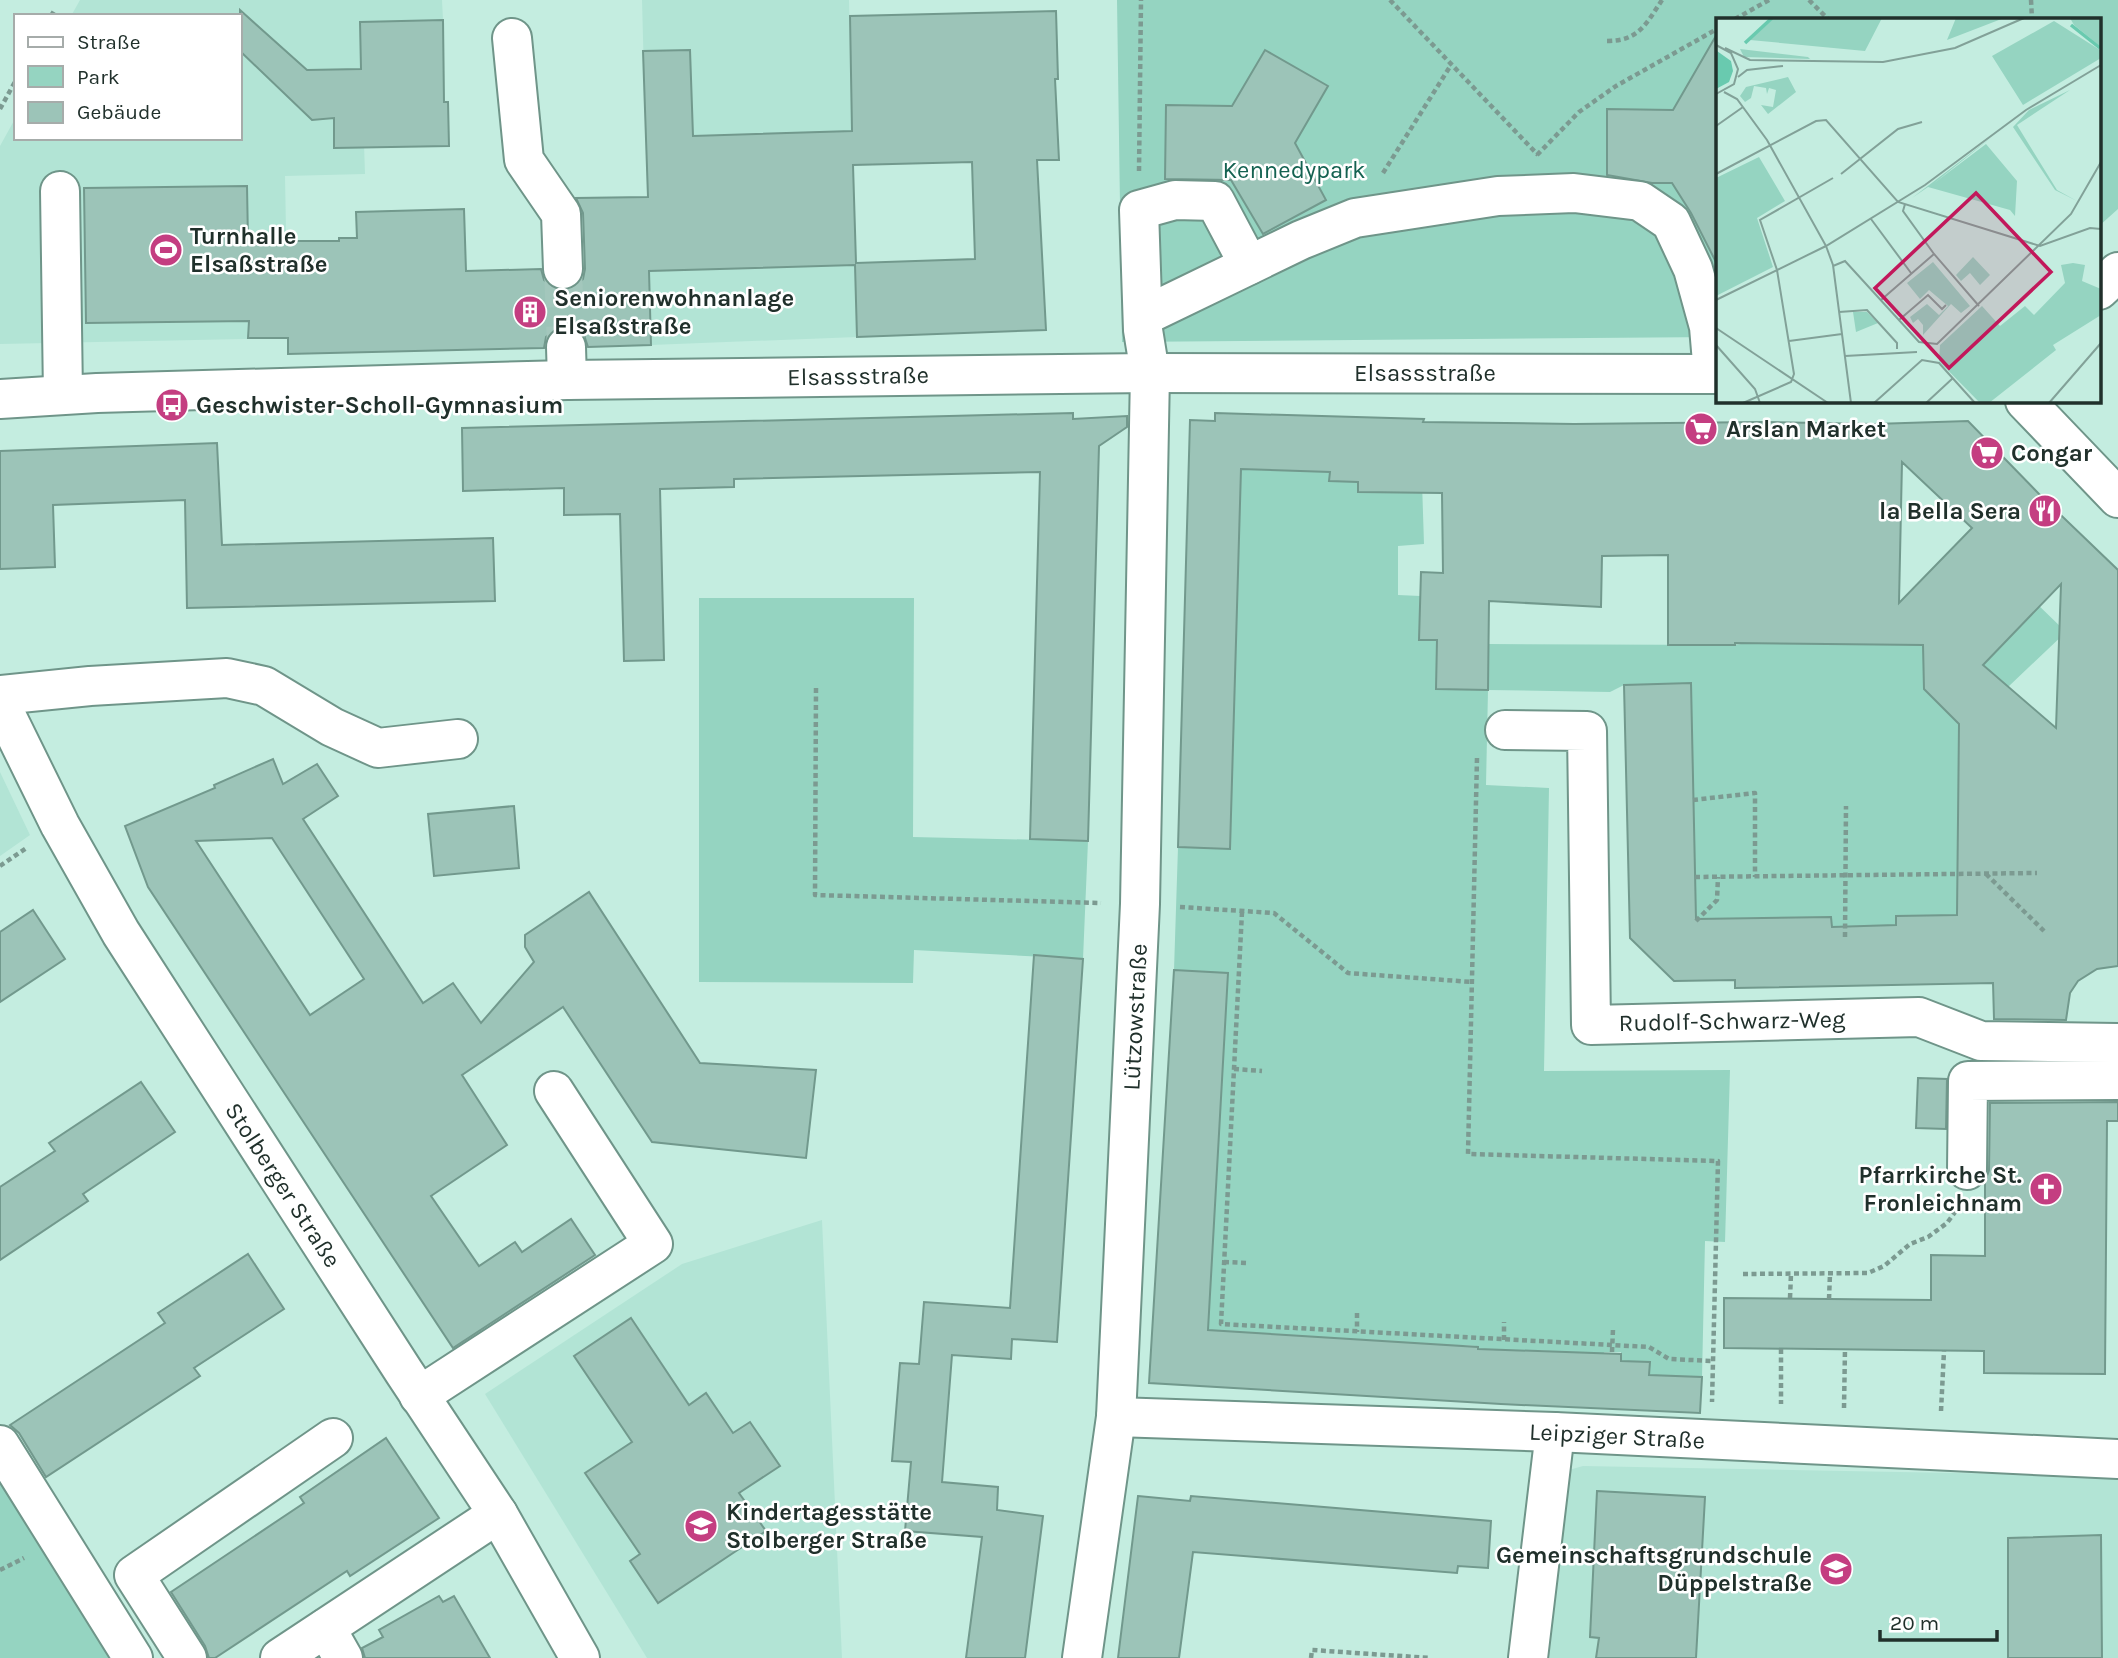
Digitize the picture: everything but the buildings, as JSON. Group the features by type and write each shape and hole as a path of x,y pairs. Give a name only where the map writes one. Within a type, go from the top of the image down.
{"street":[{"path":"512,38 524,160 561,214 564,269"},
{"path":"60,191 63,394"},
{"path":"1144,316 1301,240 1355,218 1497,196 1574,193 1640,201 1671,222 1693,270 1709,327 1715,374"},
{"path":"1139,210 1175,200 1215,201 1249,265"},
{"name":"Lützowstraße","path":"1082,1658 1116,1417 1140,904 1150,373 1143,330 1139,210"},
{"path":"2100,289 2118,272"},
{"name":"Elsassstraße","path":"0,398 567,364 1150,373 1715,374"},
{"path":"2026,402 2118,498"},
{"path":"0,695 90,686 227,678 264,685 332,726 378,748 458,739"},
{"name":"Stolberger Straße","path":"5,727 121,933 498,1514 580,1658"},
{"name":"Rudolf-Schwarz-Weg","path":"1491,738 1587,731 1591,1025 1919,1017 1981,1041 2118,1043"},
{"path":"1967,1170 1968,1081 2118,1080"},
{"path":"419,1396 653,1244 554,1091"},
{"name":"Leipziger Straße","path":"1116,1417 1555,1432 2118,1459"},
{"path":"1528,1658 1555,1432"},
{"path":"187,1658 134,1575 333,1438"},
{"path":"0,1445 133,1658"},
{"path":"279,1658 334,1643 498,1514"}],"path":[{"path":"1139,210 1141,0"},
{"path":"1390,0 1574,193"},
{"path":"1607,41 1633,37 1645,27 1662,0"},
{"path":"1737,18 1769,0"},
{"path":"1809,0 1827,18"},
{"path":"2031,0 2032,18"},
{"path":"1497,196 1579,112 1616,86 1716,30"},
{"path":"1355,218 1451,64"},
{"path":"0,109 14,84"},
{"path":"816,688 815,895 1140,904 1274,913 1348,973 1472,982"},
{"path":"1491,738 1472,982 1468,1154 1718,1161 1710,1440"},
{"path":"1693,800 1755,793 1755,877"},
{"path":"1845,937 1846,806"},
{"path":"1695,877 2037,873"},
{"path":"1986,874 2044,931"},
{"path":"1696,921 1717,900 1718,877"},
{"path":"1242,912 1221,1324 1249,1329 1322,1330 1649,1347 1669,1359 1713,1361"},
{"path":"1234,1069 1262,1071"},
{"path":"1743,1274 1868,1273 1884,1266 1910,1244 1928,1237 1947,1223 1966,1191 1967,1170"},
{"path":"1224,1262 1249,1263"},
{"path":"1790,1298 1791,1274"},
{"path":"1829,1299 1830,1274"},
{"path":"1357,1313 1357,1332"},
{"path":"1504,1322 1504,1340"},
{"path":"1612,1352 1613,1329"},
{"path":"1321,1338 1322,1330"},
{"path":"1395,1343 1396,1334"},
{"path":"1469,1338 1469,1346"},
{"path":"1542,1342 1542,1350"},
{"path":"1781,1349 1781,1444"},
{"path":"1842,1446 1845,1349"},
{"path":"1938,1451 1944,1351"},
{"path":"1311,1658 1312,1650 1430,1658"}],"shaded area":[{"path":"80,0 442,0 443,20 360,22 365,174 285,176 288,338 0,344 0,146 14,121 14,140 242,140 242,14 72,14"},
{"path":"642,0 849,0 857,337 651,345"},
{"path":"0,772 30,835 0,856"},
{"name":"Kindertagesstätte Stolberger Straße","path":"822,1220 842,1658 647,1658 485,1394 682,1264"},
{"name":"Gemeinschaftsgrundschule Düppelstraße","path":"1583,1466 2118,1476 2118,1658 1548,1658 1561,1479 1569,1470"}],"green space":[{"name":"Kennedypark","path":"1117,0 2118,0 2118,209 2100,225 2100,18 1716,18 1716,337 1122,342"},
{"path":"1241,469 1330,472 1329,481 1358,482 1358,492 1385,492 1385,481 1422,482 1424,544 1398,546 1398,595 1420,596 1419,640 1488,644 1735,645 1753,642 1923,645 1977,671 2031,598 2066,632 2008,687 2057,927 1896,916 1896,925 1832,937 1831,917 1734,918 1711,936 1677,903 1695,877 1691,684 1624,685 1610,692 1488,690 1486,785 1549,788 1544,1071 1730,1070 1725,1242 1705,1241 1702,1377 1649,1375 1621,1361 1621,1352 1604,1352 1603,1358 1549,1356 1549,1351 1534,1350 1533,1355 1477,1351 1477,1346 1460,1345 1460,1352 1257,1340 1257,1332 1207,1336 1228,973 1174,970 1178,847 1230,849"},
{"path":"699,598 914,598 913,837 1088,841 1083,959 914,950 913,983 699,982"},
{"path":"0,1432 143,1658 0,1658"}],"tunnel":[{"path":"563,269 566,347"}],"place":[{"name":"Turnhalle Elsaßstraße","path":"166,250"},
{"name":"Seniorenwohnanlage Elsaßstraße","path":"530,312"},
{"name":"Geschwister-Scholl-Gymnasium","path":"172,405"},
{"name":"Arslan Market","path":"1701,429"},
{"name":"Congar","path":"1987,453"},
{"name":"la Bella Sera","path":"2045,511"},
{"name":"Pfarrkirche St. Fronleichnam","path":"2046,1189"},
{"name":"Kindertagesstätte Stolberger Straße","path":"701,1526"},
{"name":"Gemeinschaftsgrundschule Düppelstraße","path":"1836,1569"}]}
